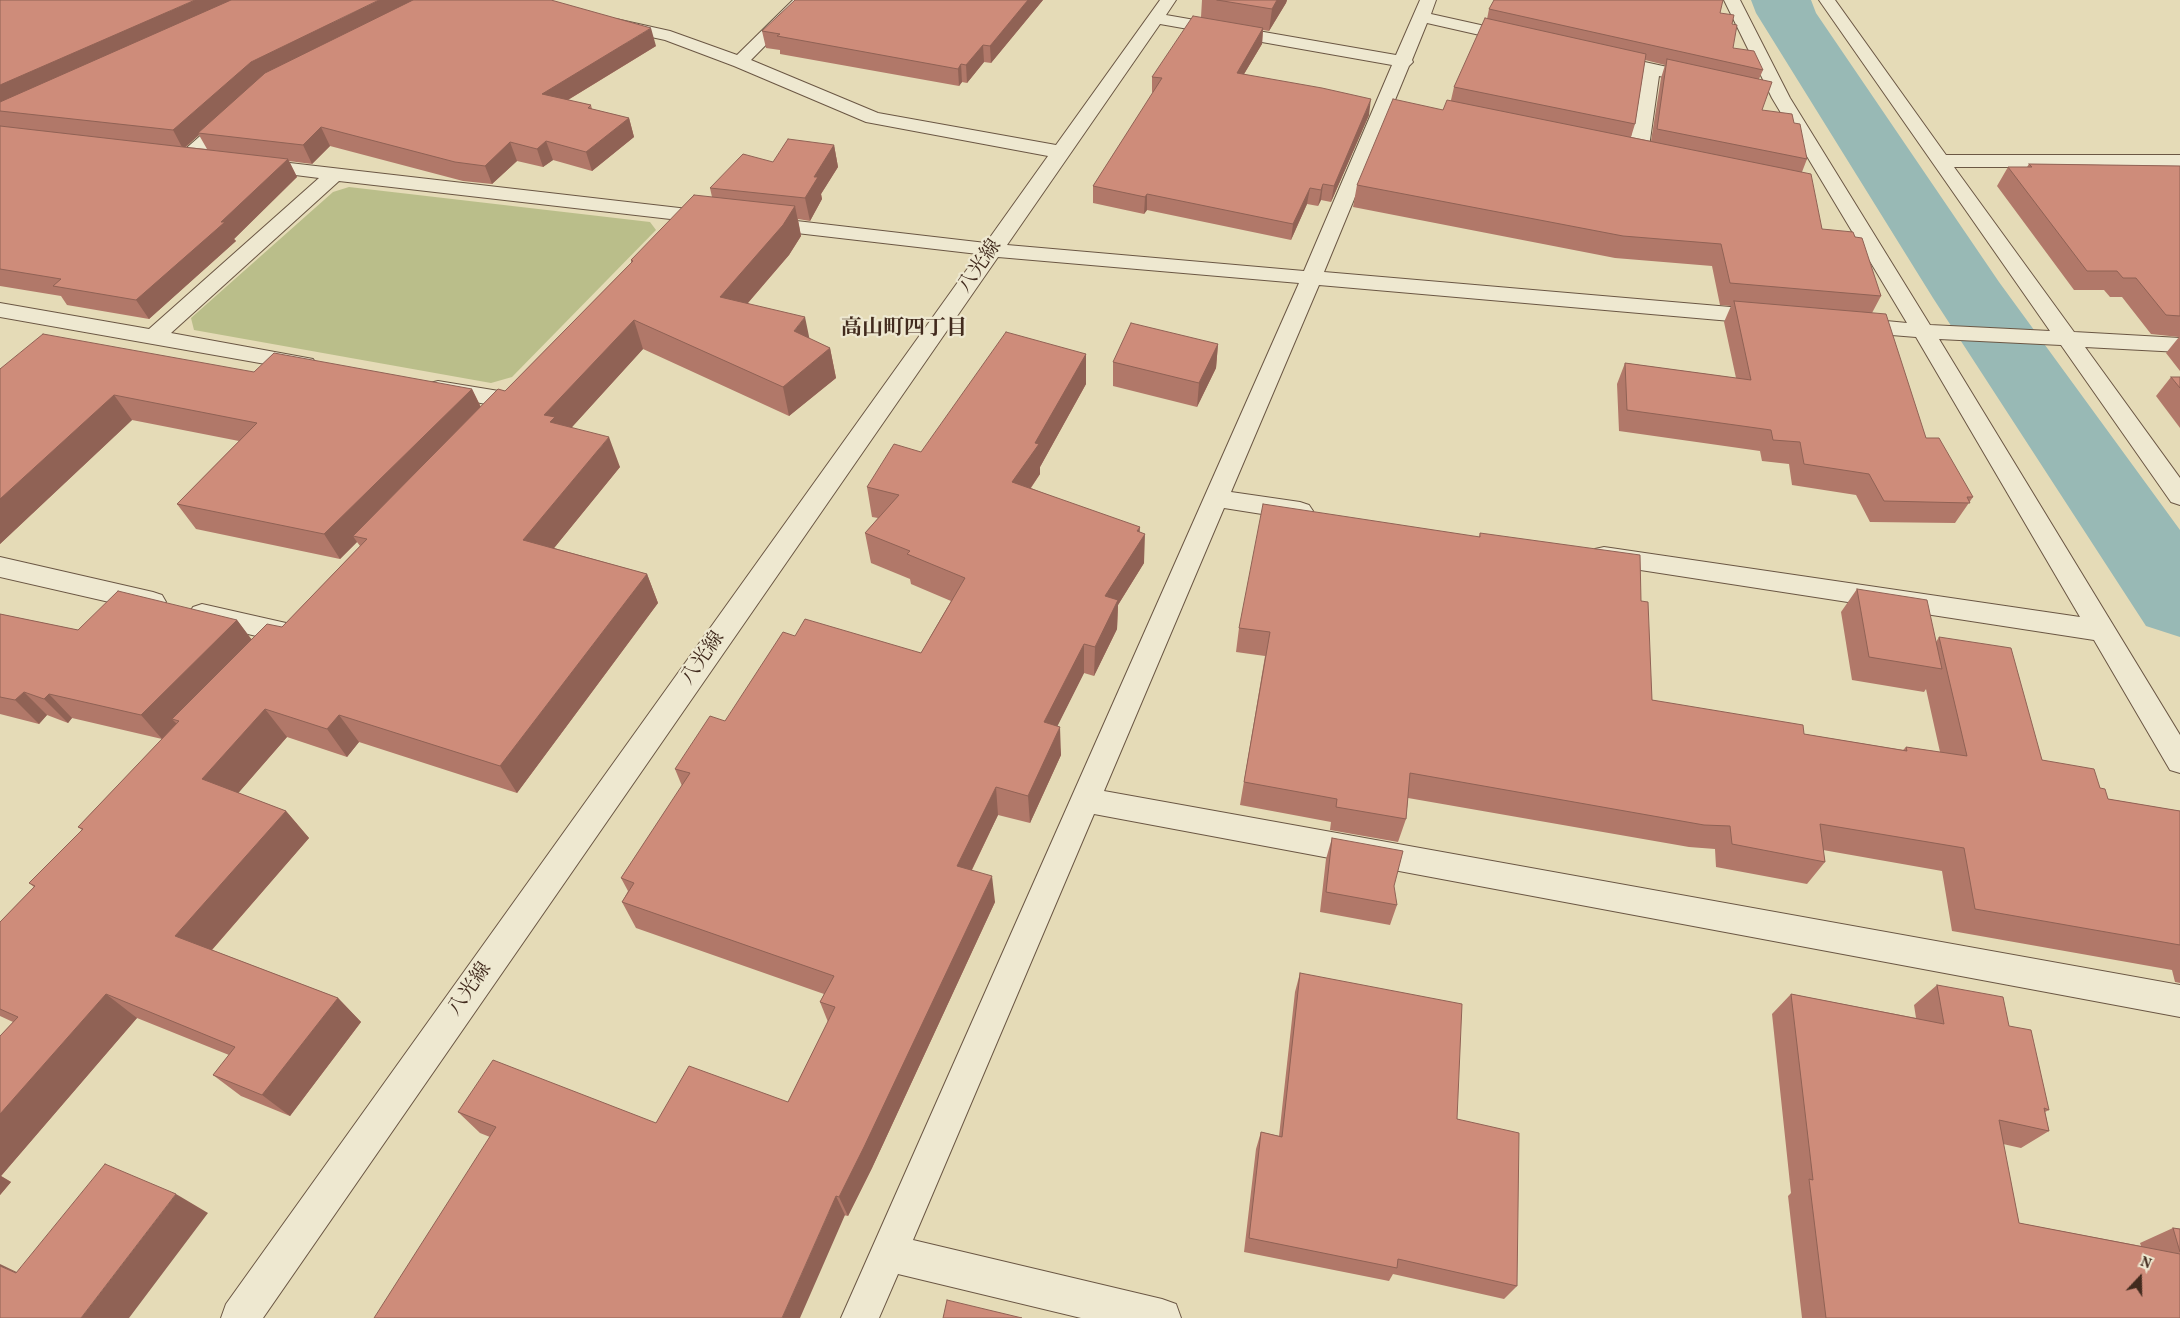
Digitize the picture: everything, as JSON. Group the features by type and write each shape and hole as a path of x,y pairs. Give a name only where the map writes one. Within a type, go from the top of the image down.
{"street":[{"path":"740,62 802,0"},
{"path":"1732,0 1772,96 1842,196 2180,761"},
{"path":"1827,0 2180,496"},
{"path":"860,1318 1214,498 1312,277 1397,103 1404,62 1425,8 1527,41"},
{"path":"1162,9 1404,62"},
{"name":"八光線","path":"240,1318 1162,9"},
{"path":"597,19 670,36 740,62 874,118 1060,152"},
{"path":"1594,56 1716,84"},
{"path":"1638,154 1651,69"},
{"path":"189,156 246,105"},
{"path":"1618,150 1657,158"},
{"path":"1940,161 2180,161"},
{"path":"238,162 334,175 993,250 1785,319"},
{"path":"154,337 334,175"},
{"path":"1812,190 1842,196"},
{"path":"673,236 693,215"},
{"path":"0,310 327,368"},
{"path":"1834,323 1923,331 2180,345"},
{"path":"414,384 518,394 490,422"},
{"path":"1214,498 1323,515"},
{"path":"1580,553 2102,630"},
{"path":"0,567 293,626 265,654"},
{"path":"1084,800 2180,1001"},
{"path":"888,1253 1162,1318"}],"green space":[{"path":"349,187 650,222 656,230 512,377 491,383 194,330 191,318 333,192"}],"building":[{"path":"0,0 195,0 0,85"},
{"path":"231,0 379,0 251,62 173,130 0,111 0,102"},
{"path":"413,0 551,0 651,28 542,94 591,105 588,108 629,118 586,152 546,141 537,149 510,142 485,166 455,162 321,127 303,145 198,133 265,73"},
{"path":"795,0 1028,0 990,46 983,45 966,65 961,64 958,69 777,36 780,34 762,31"},
{"path":"1217,0 1277,0 1272,9"},
{"path":"1494,0 1723,0 1720,13 1734,15 1732,24 1737,25 1733,48 1754,51 1763,70 1489,9"},
{"path":"1193,16 1263,28 1237,73 1371,99 1334,186 1323,184 1321,190 1310,188 1293,224 1147,194 1145,197 1093,186 1162,78 1152,77"},
{"path":"1485,18 1646,54 1635,124 1454,87"},
{"path":"1667,59 1772,82 1762,110 1792,114 1794,123 1800,124 1807,159 1657,129"},
{"path":"1393,99 1443,110 1447,100 1811,174 1822,229 1853,232 1855,237 1862,238 1881,296 1730,283 1721,244 1623,236 1357,185"},
{"path":"0,126 288,159 221,222 225,222 136,300 53,286 61,279 0,269"},
{"path":"788,139 834,145 814,177 818,177 805,198 710,188 743,154 773,162"},
{"path":"2029,164 2180,166 2180,316 2166,315 2136,278 2123,278 2117,271 2087,271 2008,167 2032,167"},
{"path":"694,195 795,206 783,225 720,297 805,317 794,331 830,348 783,387 634,320 544,415 555,417 550,422 609,437 523,540 647,574 500,766 339,715 327,729 265,709 202,779 286,811 175,936 338,998 262,1095 213,1075 235,1047 106,994 0,1114 0,1036 18,1017 0,1009 0,922 35,886 29,883 83,829 78,827 179,721 172,719 267,624 282,627 367,539 353,536 498,389 505,391 633,261 631,260"},
{"path":"1734,301 1886,314 1926,438 1939,438 1973,497 1967,497 1970,503 1884,501 1869,474 1804,464 1800,442 1773,440 1771,430 1627,410 1625,363 1751,380"},
{"path":"1131,323 1218,344 1199,383 1113,362"},
{"path":"1006,332 1086,354 1035,443 1039,444 1012,482 1140,527 1137,531 1145,534 1105,596 1118,600 1095,647 1084,644 1044,722 1060,727 1028,796 996,787 957,866 992,876 864,1147 839,1197 836,1196 782,1318 374,1318 496,1127 458,1112 493,1060 656,1123 689,1066 788,1102 835,1007 820,1002 834,976 622,902 634,883 621,878 690,773 675,769 710,716 725,721 783,632 795,636 805,619 921,653 965,578 907,554 910,551 865,533 899,495 867,487 894,444 921,452"},
{"path":"43,334 254,372 274,353 472,389 324,534 177,504 257,423 114,395 0,499 0,369"},
{"path":"2171,377 2180,377 2180,388"},
{"path":"1263,504 1480,537 1480,533 1640,555 1641,601 1648,602 1652,700 1803,725 1804,734 1907,751 1906,747 1967,756 1939,637 2011,648 2042,760 2094,769 2100,788 2105,789 2108,799 2180,811 2180,945 1975,909 1964,848 1820,824 1825,862 1732,844 1730,826 1704,825 1410,773 1406,819 1336,807 1337,799 1244,782 1270,632 1239,628"},
{"path":"1857,589 1927,600 1942,669 1869,657"},
{"path":"118,591 237,620 141,715 49,694 44,699 24,692 15,700 0,697 0,614 78,630"},
{"path":"1332,838 1403,851 1394,886 1397,905 1326,892"},
{"path":"1300,973 1462,1004 1457,1119 1519,1133 1517,1286 1398,1259 1397,1268 1249,1238 1261,1132 1282,1137"},
{"path":"1937,985 2003,997 2009,1026 2031,1030 2049,1110 2044,1108 2049,1131 1999,1120 2019,1223 2180,1254 2180,1318 1826,1318 1809,1179 1813,1180 1791,994 1944,1024"},
{"path":"105,1164 176,1194 81,1318 0,1318 0,1266 16,1273"},
{"path":"2173,1228 2180,1229 2180,1252"},
{"path":"947,1300 1022,1318 943,1318"}],"waterway":[{"path":"1781,0 1786,13 1972,298 2180,601"}],"district":[{"name":"高山町四丁目","path":"904,330"}]}
